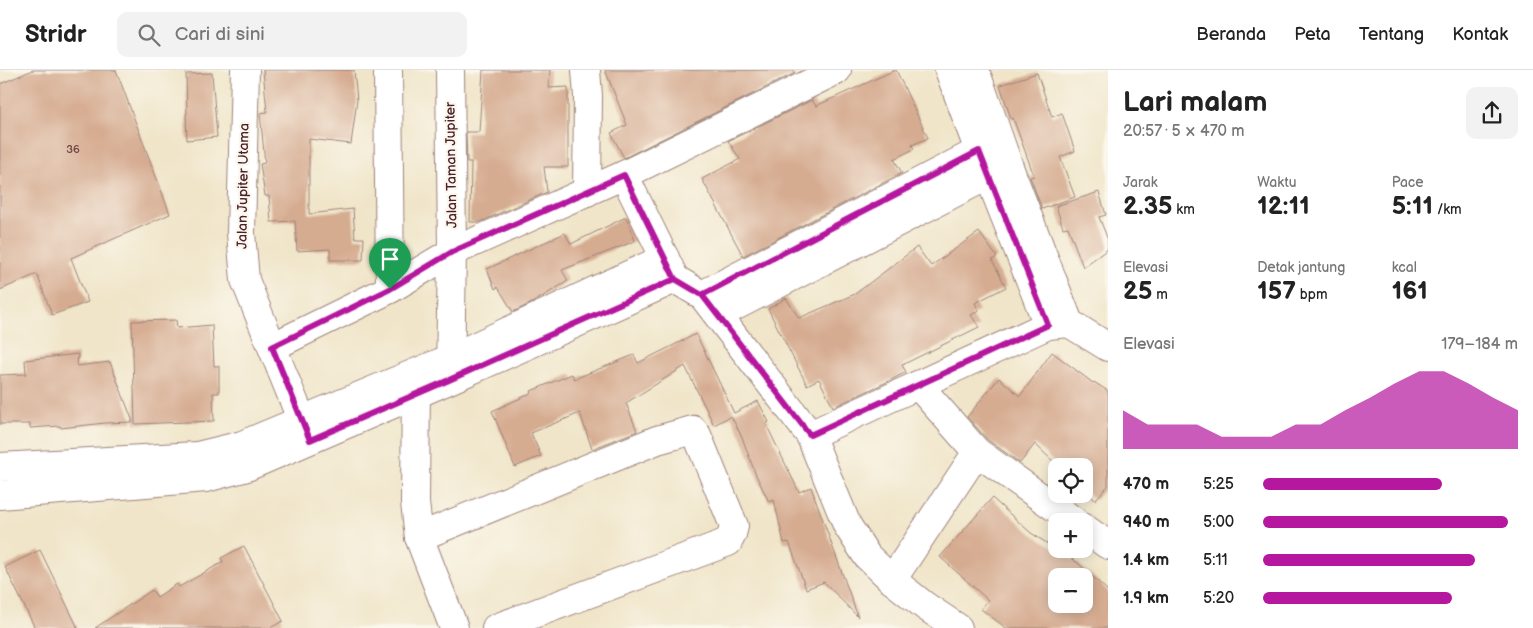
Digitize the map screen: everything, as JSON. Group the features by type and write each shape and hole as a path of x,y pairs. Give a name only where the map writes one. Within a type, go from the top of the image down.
{"street":[{"name":"Jalan Jupiter Utama","path":"245,70 240,233 245,280 306,430"},
{"path":"388,70 390,289"},
{"name":"Jalan Taman Jupiter","path":"450,70 452,252 450,369"},
{"path":"586,70 588,96 587,192"},
{"path":"272,347 390,289 452,252 624,175 837,70"},
{"path":"949,70 994,159 1059,324 1108,347"},
{"path":"975,70 994,159"},
{"path":"710,305 994,159"},
{"path":"624,175 670,269 710,305 810,435 846,525 867,556 892,580 925,606 958,628"},
{"path":"0,495 71,489 201,467 245,456 450,369 670,269"},
{"path":"810,435 918,385 1059,324"},
{"path":"416,383 415,503 419,537 454,628"},
{"path":"918,385 976,452 1063,513"},
{"path":"419,537 657,440 692,430 698,435 734,526 728,542 496,628"},
{"path":"892,580 976,452"},
{"path":"0,467 69,462 201,467"},
{"path":"69,462 71,489"},
{"path":"1093,534 1108,545"}],"building":[{"path":"33,70 116,70 170,214 71,258 88,302 52,315 37,274 0,290 0,84"},
{"path":"263,70 354,70 357,100 351,144 309,139 309,214 353,209 355,238 364,238 363,260 330,260 330,249 297,251 295,221 271,222 269,196 265,196 260,164 265,163 260,113 267,112"},
{"path":"483,70 550,70 549,88 568,87 568,167 544,167 547,192 480,222 470,222 471,162 467,162 466,132 479,132"},
{"path":"605,70 793,70 795,73 624,158 611,133 627,125"},
{"path":"895,70 928,138 912,145 914,149 894,159 902,173 743,256 702,179 740,159 728,141 812,100 816,106"},
{"path":"212,73 217,137 187,140 186,74"},
{"path":"1037,73 1052,117 1062,113 1075,151 1060,157 1075,197 1042,209 1030,177 1034,176 1013,118 1011,119 1000,85"},
{"path":"1099,192 1106,215 1099,217 1108,240 1108,249 1083,267 1068,227 1063,228 1056,206"},
{"path":"626,217 635,241 562,270 568,281 532,303 513,312 498,287 495,289 487,269 565,233 571,244"},
{"path":"979,232 997,257 992,260 1006,287 975,303 979,311 971,315 979,327 902,365 906,372 833,407 819,379 807,385 768,309 786,298 799,318 855,294 917,247 931,266"},
{"path":"176,320 177,328 212,325 214,366 219,366 219,393 213,393 214,421 135,424 132,321"},
{"path":"696,334 734,413 758,401 769,422 766,424 799,492 811,487 858,617 824,582 806,589 789,542 784,543 774,500 769,502 755,473 742,437 731,416 714,425 685,366 626,403 637,431 592,449 580,413 531,433 541,456 515,467 492,411 532,393 531,391 572,374 574,379 634,355 638,363"},
{"path":"1052,352 1093,383 1108,391 1108,486 1095,500 1093,498 1093,458 1050,458 1035,444 1020,463 988,440 967,417 999,378 1020,396"},
{"path":"78,354 77,366 110,362 133,422 61,428 60,426 30,428 30,424 0,424 0,375 26,374 25,360"},
{"path":"992,498 1031,533 1048,544 1048,558 1070,558 1083,568 1048,568 1048,613 1093,613 1093,577 1108,591 1108,628 1006,628 981,609 988,600 940,557"},
{"path":"244,546 283,621 270,628 95,628 152,590 157,597 177,584 179,587 223,562 221,558"},
{"path":"40,550 78,628 35,628 5,567"}],"route":[{"path":"390,289 272,347 310,440 675,279 702,295 979,151 1048,325 810,435 702,295 675,279 624,175 452,252 390,289"}]}
